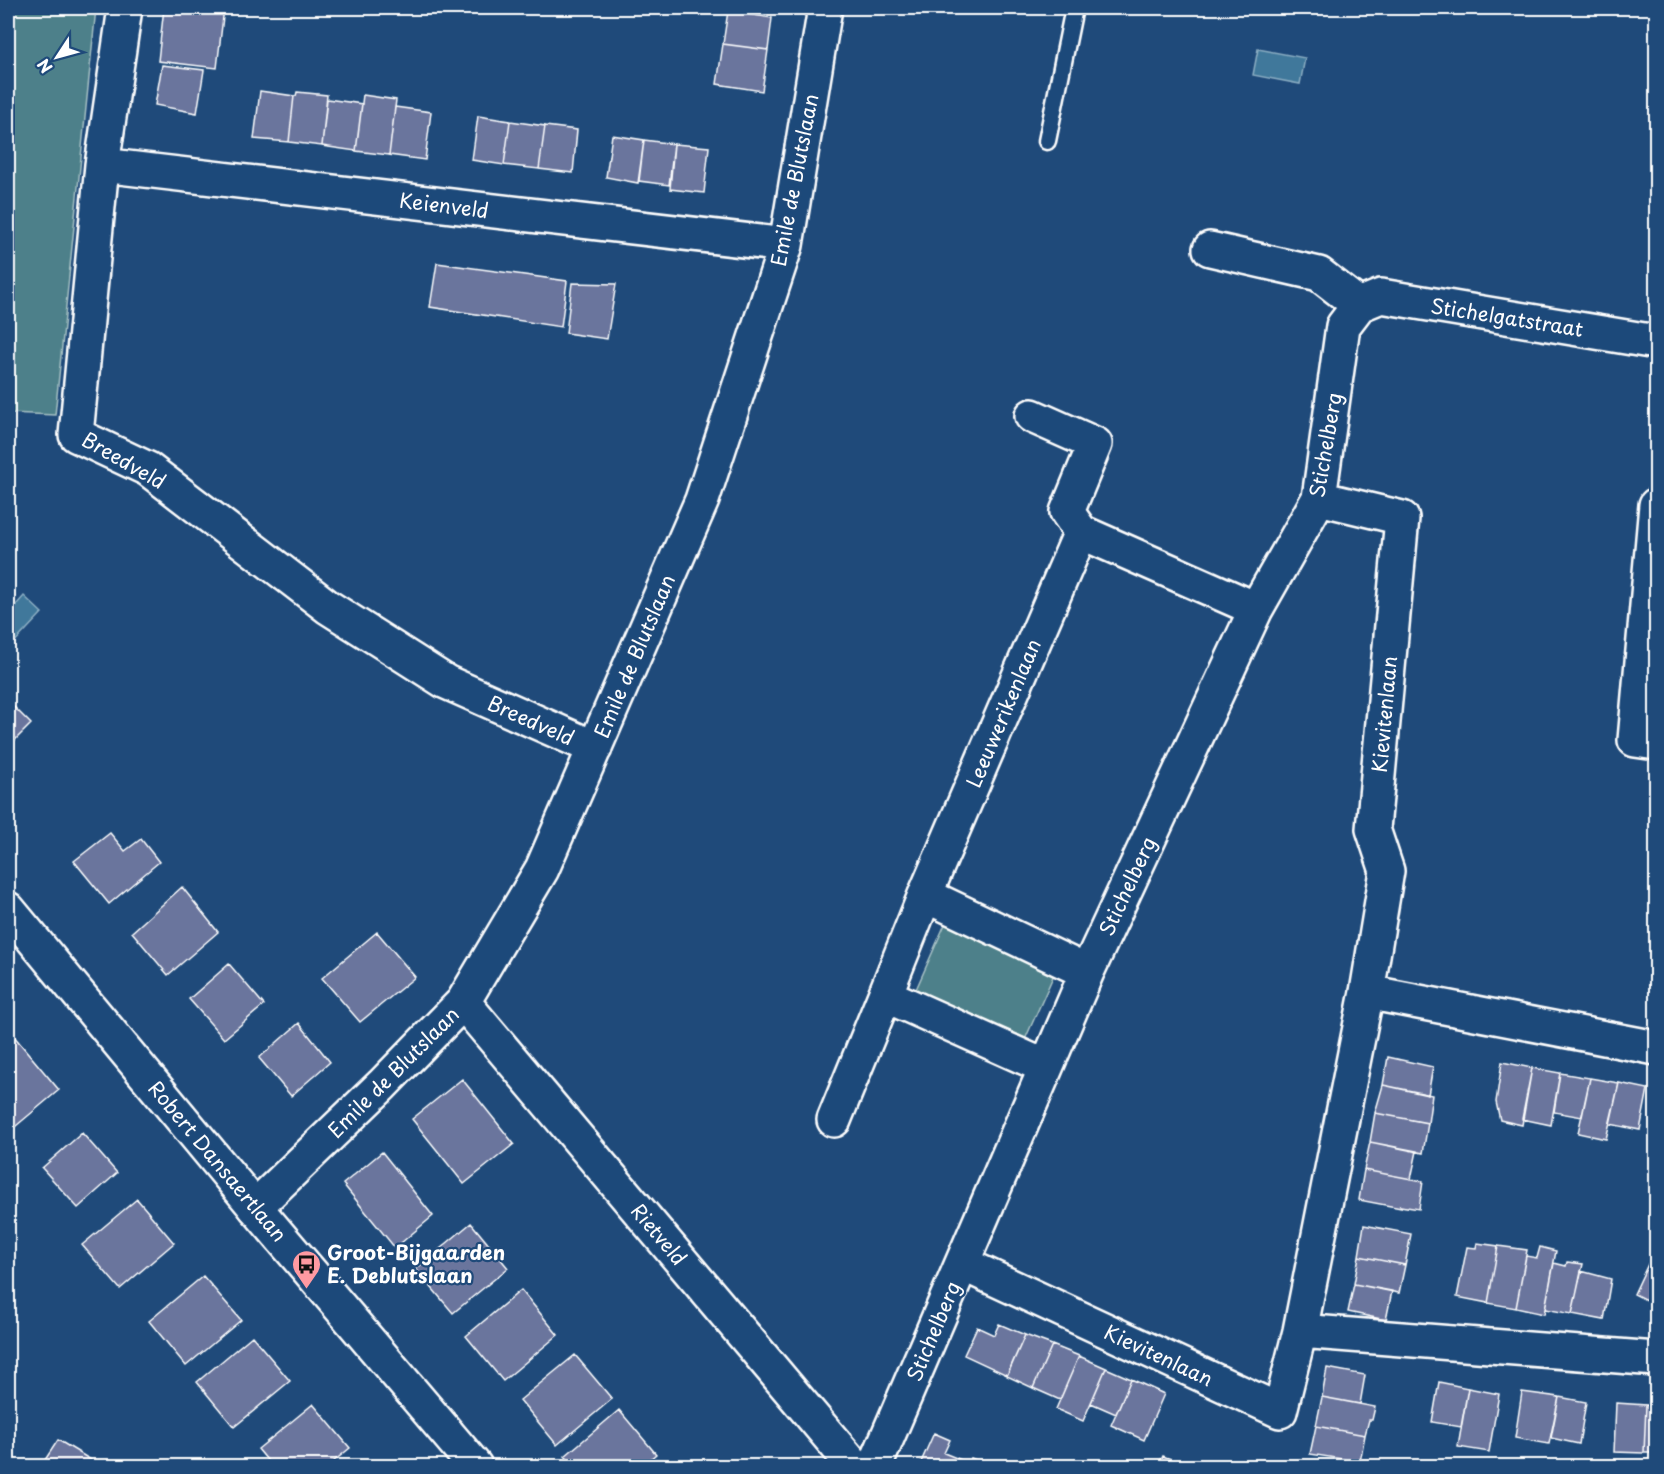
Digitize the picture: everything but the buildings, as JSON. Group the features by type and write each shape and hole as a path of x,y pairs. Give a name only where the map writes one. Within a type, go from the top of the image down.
{"street":[{"name":"Breedveld","path":"125,8 102,165 76,435 148,469 328,607 446,682 595,748"},
{"name":"Emile de Blutslaan","path":"255,1207 463,1002 542,869 702,500 786,245 825,8"},
{"name":"Keienveld","path":"102,165 786,245"},
{"path":"1210,249 1319,274 1359,305"},
{"name":"Stichelgatstraat","path":"1359,305 1381,296 1656,342"},
{"name":"Stichelberg","path":"875,1467 1087,972 1256,609 1320,498 1343,326 1359,305"},
{"path":"1032,416 1095,444 1067,512 1081,532 1256,609"},
{"name":"Kievitenlaan","path":"963,1264 1280,1411 1300,1332 1367,992 1387,871 1373,829 1402,518 1320,498"},
{"path":"1656,505 1635,740 1656,744"},
{"name":"Leeuwerikenlaan","path":"834,1120 925,895 1081,532"},
{"path":"925,895 1087,972"},
{"name":"Robert Dansaertlaan","path":"8,909 255,1207 475,1467"},
{"path":"1367,992 1656,1048"},
{"path":"885,995 1046,1067"},
{"name":"Rietveld","path":"463,1002 854,1467"},
{"path":"1300,1332 1656,1359"}],"lane":[{"path":"1047,141 1074,8"}],"green space":[{"path":"8,8 96,8 55,415 8,413"},
{"path":"946,922 1055,972 1023,1044 914,994"}],"water":[{"path":"1258,49 1305,58 1300,84 1253,75"},
{"path":"24,596 42,613 8,649 8,614"}],"place":[{"name":"Groot-Bijgaarden E. Deblutslaan","path":"306,1290"}]}
